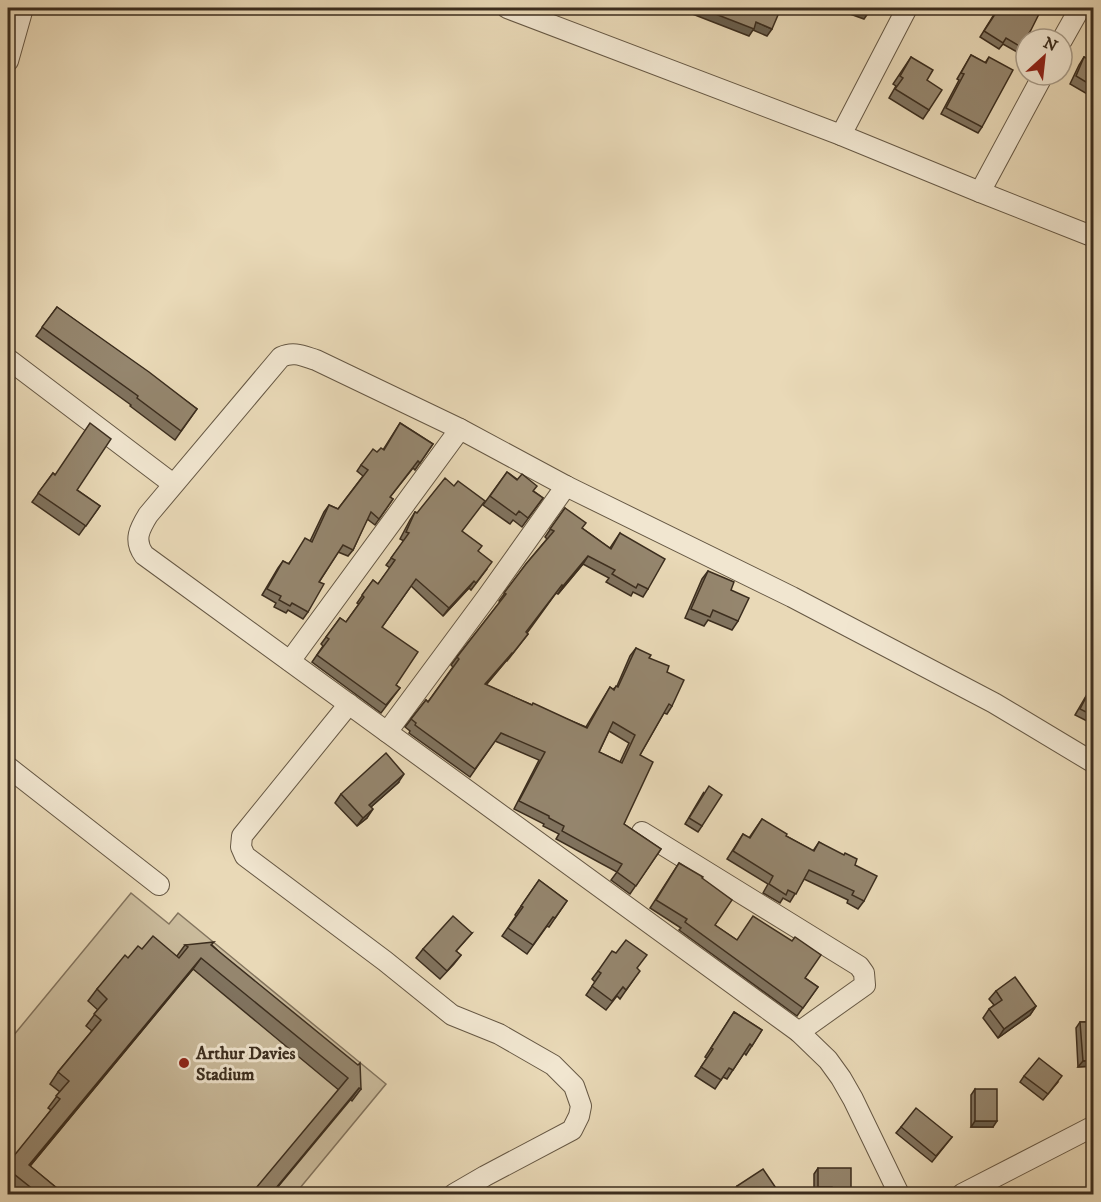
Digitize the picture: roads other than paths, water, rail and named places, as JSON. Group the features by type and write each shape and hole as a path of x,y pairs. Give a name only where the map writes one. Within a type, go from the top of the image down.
{"street":[{"path":"8,61 23,8"},
{"path":"508,8 841,135 1094,237"},
{"path":"841,135 908,8"},
{"path":"1069,27 1080,8"},
{"path":"980,192 1037,87"},
{"path":"899,1194 841,1078 828,1060 799,1032 144,555 139,549 140,529 148,514 281,357 297,354 316,360 460,429 566,486 792,597 994,703 1094,763"},
{"path":"8,359 173,484"},
{"path":"290,661 460,429"},
{"path":"387,732 566,486"},
{"path":"349,704 242,836 241,847 245,856 386,961 452,1015 499,1034 553,1065 574,1086 581,1106 572,1130 454,1194"},
{"path":"8,766 159,885"},
{"path":"642,832 859,966 864,974 865,985 799,1032"},
{"path":"962,1194 1094,1126"}],"place":[{"name":"Arthur Davies Stadium","path":"184,1063"}]}
